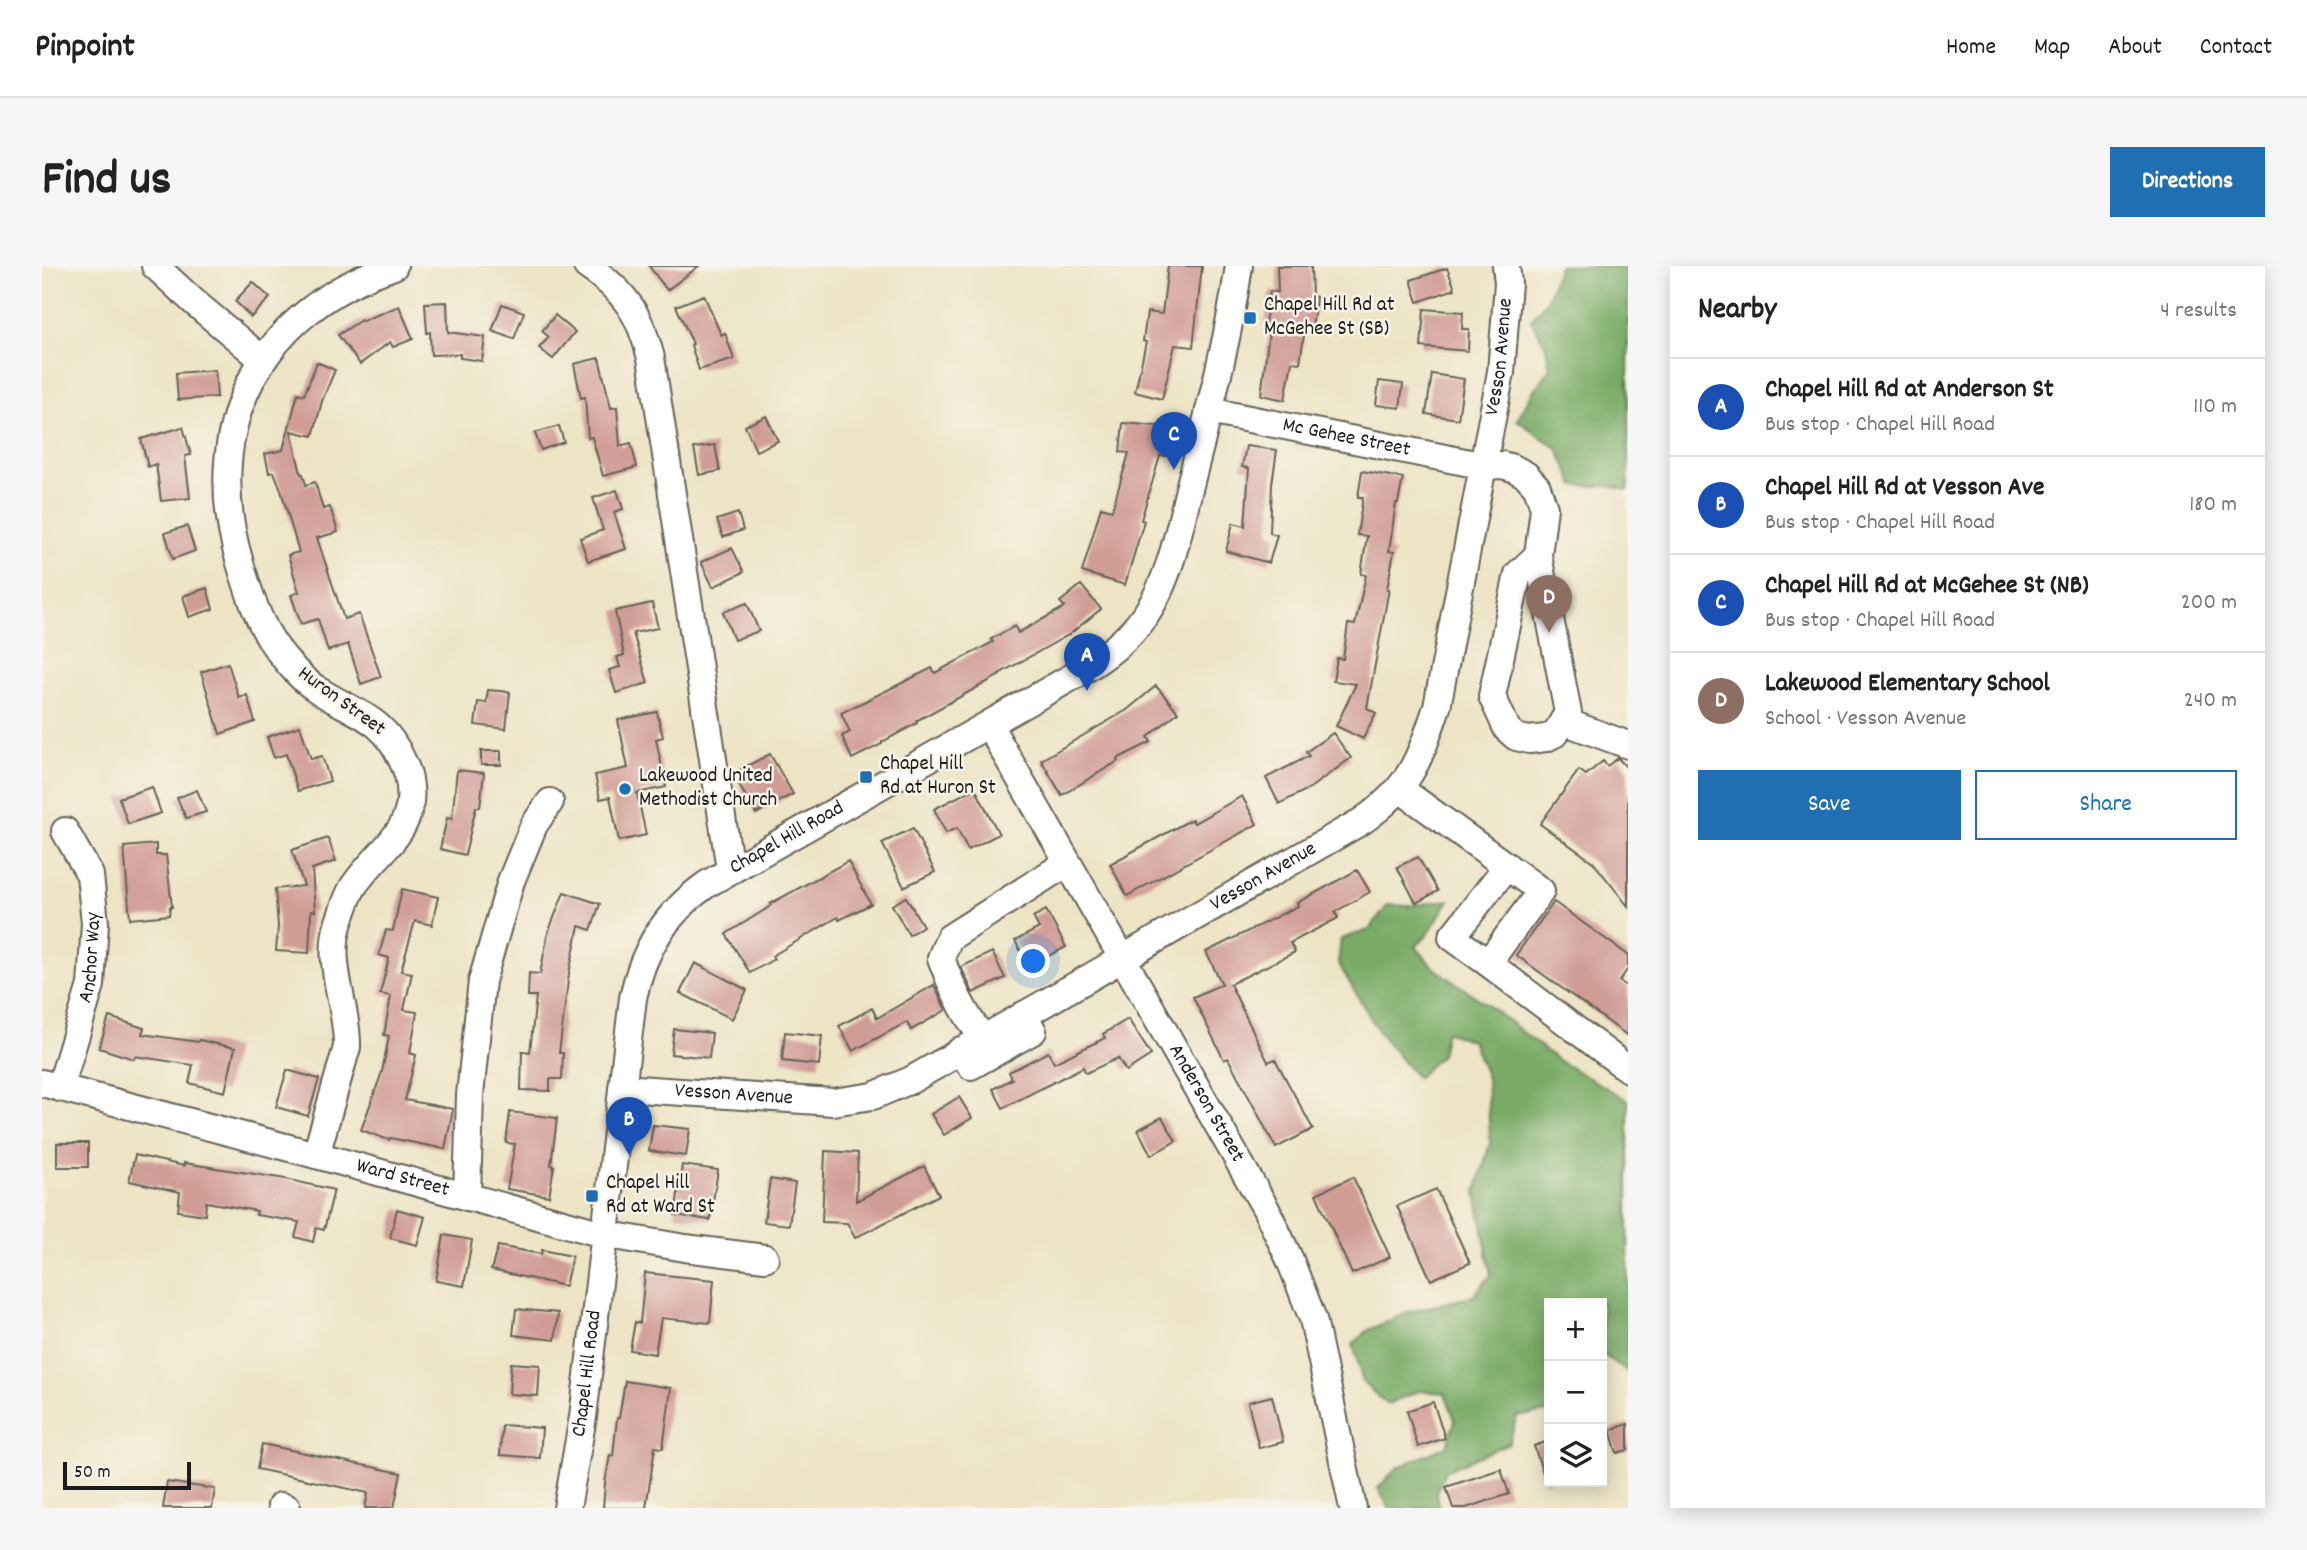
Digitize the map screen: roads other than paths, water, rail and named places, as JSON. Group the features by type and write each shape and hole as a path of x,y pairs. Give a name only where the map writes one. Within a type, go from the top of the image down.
{"street":[{"path":"155,266 263,360"},
{"name":"Huron Street","path":"316,1155 347,1047 347,1029 334,953 338,924 352,888 403,829 411,792 409,777 390,736 378,723 329,698 298,675 276,647 247,587 232,534 226,484 227,458 241,400 250,380 292,326 316,306 346,287 394,266"},
{"path":"587,266 610,282 626,298 646,335 730,869"},
{"name":"Chapel Hill Road","path":"567,1508 583,1417 633,998 643,959 651,942 683,902 730,869 989,725 1103,658 1132,631 1146,614 1161,585 1171,553 1229,329 1239,266"},
{"name":"Vesson Avenue","path":"972,1044 971,1066 1033,1031 1023,1015 1362,821 1384,806 1400,789 1421,755 1437,708 1501,372 1508,283 1506,266"},
{"name":"Mc Gehee Street","path":"1209,411 1485,466 1502,465 1513,468 1526,475 1537,487 1544,509 1538,555"},
{"path":"1538,555 1568,713 1556,733 1546,738 1530,740 1516,737 1507,729 1492,696 1518,574 1538,555"},
{"path":"1563,721 1628,745"},
{"name":"Anderson Street","path":"989,725 1266,1209 1306,1298 1327,1380 1353,1508"},
{"path":"1400,789 1541,891 1488,962"},
{"path":"467,1197 470,1095 482,981 511,881 534,825 550,802"},
{"name":"Anchor Way","path":"51,1086 91,985 96,923 90,875 65,831"},
{"path":"972,1044 973,1026 949,982 941,958 949,938 1067,863"},
{"path":"1507,866 1452,937 1628,1069"},
{"name":"Vesson Avenue","path":"622,1088 819,1102 853,1100 873,1096 902,1084 972,1044"},
{"name":"Ward Street","path":"51,1086 603,1234 765,1258"}],"place":[{"name":"Chapel Hill Rd at McGehee St (SB)","path":"1250,318"},
{"name":"Chapel Hill Rd at McGehee St (NB)","path":"1174,470"},
{"name":"Lakewood Elementary School","path":"1549,633"},
{"name":"Chapel Hill Rd at Anderson St","path":"1087,691"},
{"name":"Chapel Hill Rd at Huron St","path":"866,777"},
{"name":"Lakewood United Methodist Church","path":"625,789"},
{"name":"Chapel Hill Rd at Vesson Ave","path":"629,1155"},
{"name":"Chapel Hill Rd at Ward St","path":"592,1196"}]}
